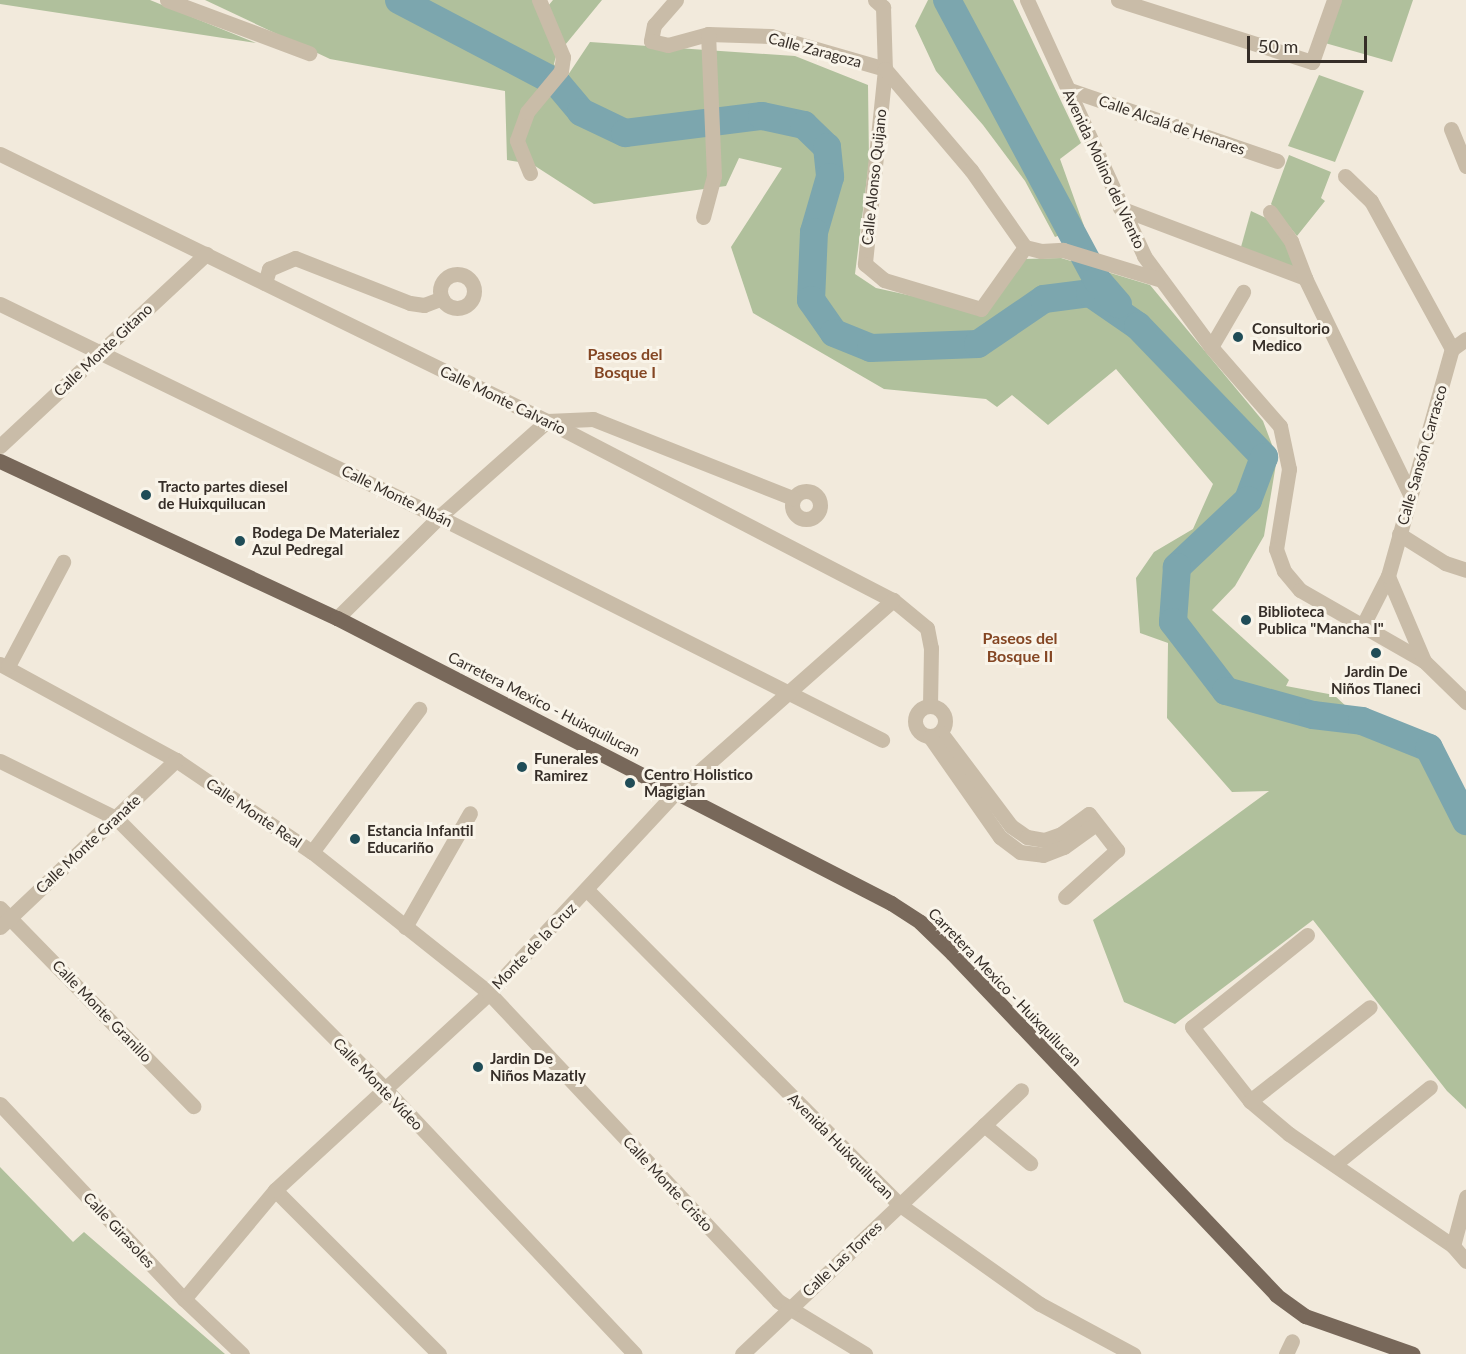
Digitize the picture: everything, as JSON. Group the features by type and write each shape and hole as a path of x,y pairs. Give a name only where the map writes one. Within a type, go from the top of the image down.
{"main road":[{"name":"Carretera Mexico - Huixquilucan","path":"0,461 338,618 676,792 920,922 1276,1295 1305,1316 1413,1354"}],"street":[{"path":"167,0 309,53"},
{"path":"530,174 517,140 527,112 561,71 563,57 539,0"},
{"name":"Calle Zaragoza","path":"676,0 654,26 651,41 668,45 708,34 771,36 885,69"},
{"name":"Calle Alonso Quijano","path":"876,0 883,7 885,69 865,264 884,280 981,309 1024,247"},
{"name":"Avenida Molino del Viento","path":"1027,0 1120,208 1158,279 1211,347 1268,410 1285,439 1289,469 1276,549 1284,571 1300,590 1424,661 1466,702"},
{"path":"1118,0 1312,62 1334,0"},
{"path":"703,217 714,176 708,34"},
{"path":"885,69 971,170 1024,247 1041,251 1062,250 1102,264 1158,279"},
{"name":"Calle Alcalá de Henares","path":"1067,89 1277,161"},
{"path":"1451,129 1466,166"},
{"name":"Calle Monte Calvario","path":"0,154 547,421 893,600 927,628 931,648 930,706 944,716 935,735"},
{"path":"1345,176 1371,201 1452,349 1466,339"},
{"path":"1120,208 1305,278"},
{"path":"1270,212 1291,241 1305,278 1410,494"},
{"name":"Calle Monte Gitano","path":"0,446 206,254"},
{"path":"265,283 269,269 295,258 410,303 424,305 442,298"},
{"path":"1211,347 1243,292"},
{"name":"Calle Monte Albán","path":"0,304 439,517 792,692 882,740"},
{"name":"Calle Sansón Carrasco","path":"1363,625 1388,576 1452,349"},
{"path":"338,618 439,517 547,421 593,419 793,498"},
{"path":"1399,534 1445,563 1466,570"},
{"path":"4,665 63,562"},
{"path":"1388,576 1424,661"},
{"name":"Monte de la Cruz","path":"184,1299 275,1190 489,993 588,890 676,792 792,692 893,600"},
{"name":"Calle Monte Real","path":"4,665 176,760 312,852 489,993"},
{"path":"930,706 919,710 915,721 919,732 935,735 1000,837 1020,852 1043,855 1064,848 1096,824 1117,850 1065,897"},
{"path":"312,852 419,709"},
{"name":"Calle Monte Granate","path":"0,927 6,912 116,818 176,760"},
{"name":"Calle Monte Vídeo","path":"0,761 116,818 385,1089 635,1354"},
{"path":"405,927 470,813"},
{"name":"Avenida Huixquilucan","path":"588,890 900,1205 1040,1304 1133,1354"},
{"name":"Calle Monte Granillo","path":"6,912 193,1106"},
{"path":"1307,935 1196,1019 1192,1027 1250,1101 1289,1134 1453,1246 1466,1261"},
{"name":"Calle Monte Cristo","path":"489,993 778,1301 865,1354"},
{"path":"1250,1101 1370,1007"},
{"path":"1335,1164 1430,1087"},
{"name":"Calle Las Torres","path":"742,1354 1021,1090"},
{"name":"Calle Girasoles","path":"0,1104 184,1299 242,1354"},
{"path":"984,1125 1030,1164"},
{"path":"275,1190 439,1354"},
{"path":"1453,1246 1466,1197"}],"green space":[{"path":"0,0 150,0 256,43 0,4"},
{"path":"205,0 538,0 548,6 553,0 602,0 556,56 554,64 564,81 590,42 795,56 868,85 869,162 855,274 876,288 985,312 1024,259 1061,258 1150,285 1263,421 1277,458 1264,536 1235,586 1212,610 1289,680 1286,686 1334,695 1362,721 1429,748 1466,818 1466,1109 1447,1091 1313,920 1175,1024 1124,1002 1093,920 1269,791 1232,792 1167,718 1168,643 1140,633 1136,578 1154,552 1193,529 1213,484 1116,369 1048,425 1012,395 997,407 986,399 884,389 753,313 731,247 782,168 739,158 726,186 594,204 532,164 507,160 505,91 330,59"},
{"path":"928,0 1013,0 1081,143 1060,159 1084,226 1055,237 1025,181 983,125 936,71 915,26"},
{"path":"1341,0 1413,0 1392,62 1325,43"},
{"path":"1319,75 1364,91 1335,162 1288,146"},
{"path":"1289,155 1331,172 1321,198 1325,201 1297,236 1271,204"},
{"path":"1251,211 1266,218 1288,243 1295,269 1241,247"},
{"path":"0,1167 73,1242 84,1232 225,1354 0,1354"}],"waterway":[{"path":"399,0 557,83 581,112 625,133 762,116 804,125 827,147 830,177 814,232 811,300 834,333 871,348 978,344 1044,299 1090,293 1138,326 1264,457 1248,500 1177,567 1173,622 1226,691 1313,715 1362,721 1429,748 1466,821"},
{"path":"947,0 1097,280 1118,304"}],"place":[{"name":"Consultorio Medico","path":"1238,337"},
{"name":"Tracto partes diesel de Huixquilucan","path":"146,495"},
{"name":"Bodega De Materialez Azul Pedregal","path":"240,541"},
{"name":"Biblioteca Publica \"Mancha I\"","path":"1246,620"},
{"name":"Jardin De Niños Tlaneci","path":"1376,653"},
{"name":"Funerales Ramirez","path":"522,767"},
{"name":"Centro Holistico Magigian","path":"630,783"},
{"name":"Estancia Infantil Educariño","path":"355,839"},
{"name":"Jardin De Niños Mazatly","path":"478,1067"}],"district":[{"name":"Paseos del Bosque I","path":"625,363"},
{"name":"Paseos del Bosque II","path":"1020,647"}]}
